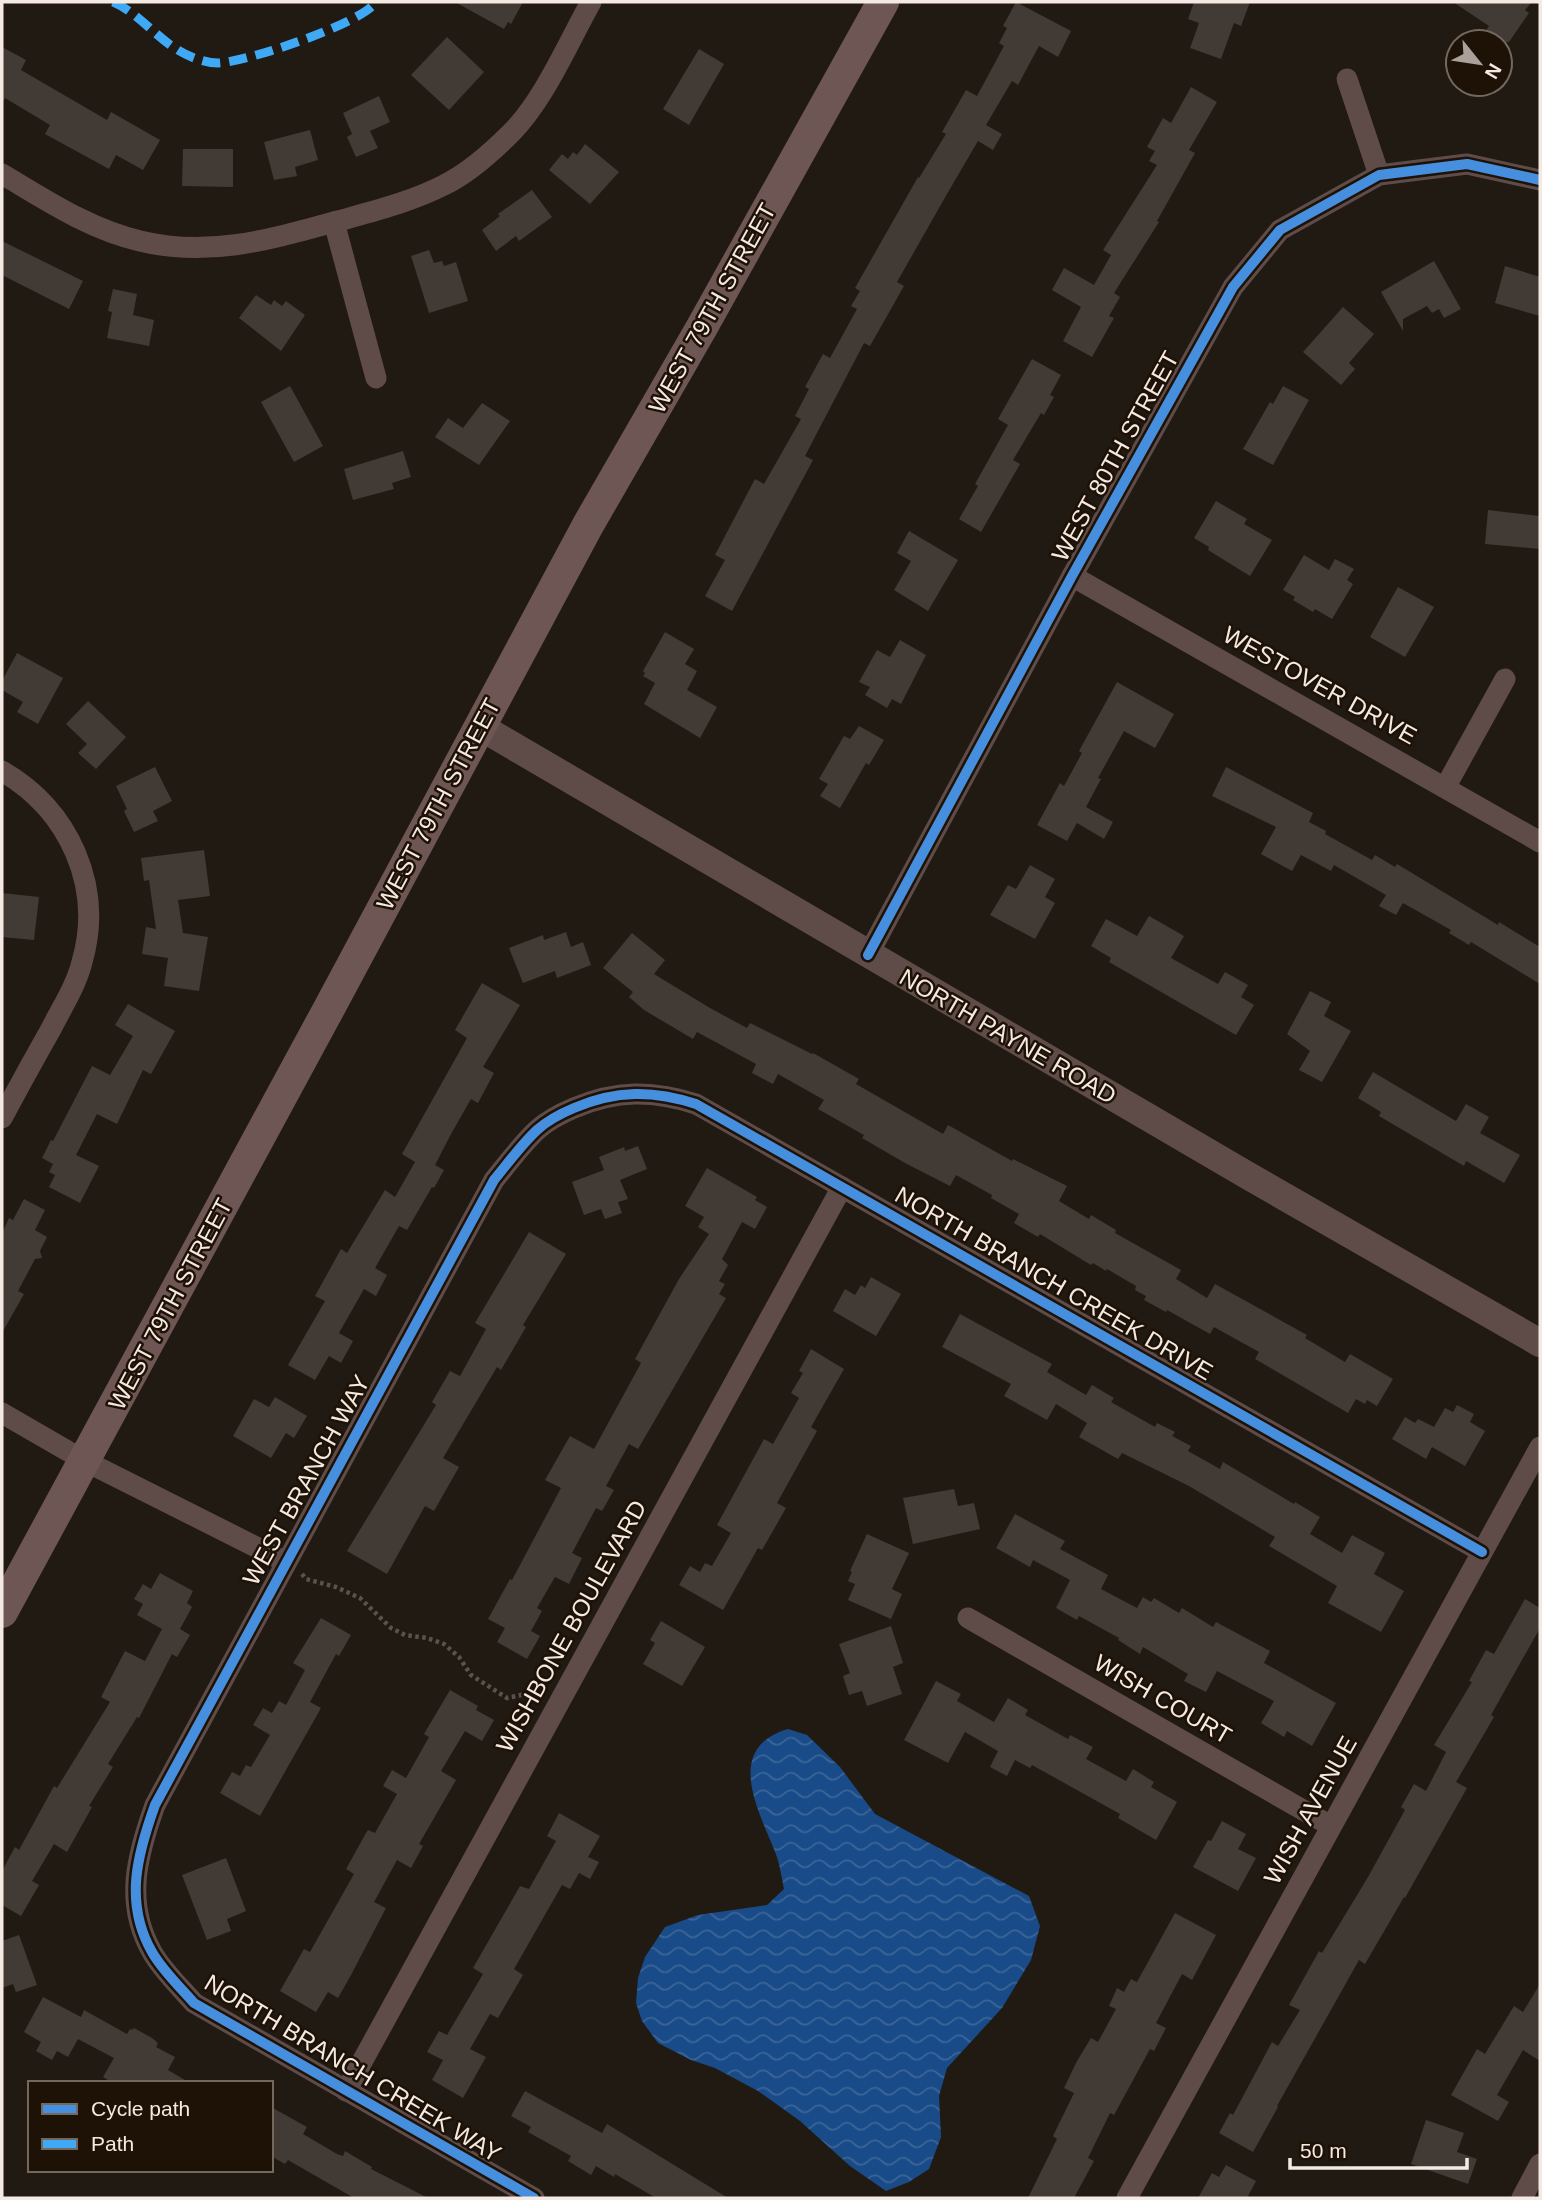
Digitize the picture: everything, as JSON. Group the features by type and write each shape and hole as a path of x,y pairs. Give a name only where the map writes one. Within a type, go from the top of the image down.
{"main road":[{"name":"WEST 79TH STREET","path":"2,1612 588,525 883,2"}],"street":[{"path":"2,174 86,222 118,235 161,245 206,249 239,246 334,222 424,195 462,175 488,155 512,133 538,98 590,2"},
{"path":"1347,79 1379,175"},
{"name":"WEST 80TH STREET","path":"868,955 1233,287 1280,230 1379,175 1467,164 1540,180"},
{"path":"334,222 376,377"},
{"name":"WESTOVER DRIVE","path":"1073,576 1446,786 1540,842"},
{"path":"1446,786 1505,679"},
{"name":"NORTH PAYNE ROAD","path":"479,726 868,955 1540,1343"},
{"path":"2,771 26,787 57,818 69,836 82,865 89,908 89,930 82,962 70,993 2,1118"},
{"name":"NORTH BRANCH CREEK DRIVE","path":"592,1100 629,1093 654,1093 696,1104 1482,1552"},
{"name":"WEST BRANCH WAY","path":"140,1927 135,1890 136,1864 155,1805 494,1180 538,1129 565,1112 592,1100"},
{"name":"WISHBONE BOULEVARD","path":"346,2091 842,1186"},
{"path":"2,1413 85,1461 286,1562"},
{"name":"WISH AVENUE","path":"1127,2198 1540,1447"},
{"name":"WISH COURT","path":"968,1618 1331,1826"},
{"name":"NORTH BRANCH CREEK WAY","path":"140,1927 153,1954 194,2003 534,2198"},
{"path":"1522,2198 1540,2164"}],"path":[{"path":"286,1562 299,1568 306,1579 336,1587 360,1598 391,1628 405,1635 444,1644 459,1657 471,1675 507,1698 526,1694 557,1707"}],"water":[{"path":"788,1729 807,1735 840,1767 875,1814 1029,1896 1040,1926 1031,1960 1002,2008 947,2068 939,2096 941,2137 929,2169 909,2182 886,2191 850,2166 800,2121 758,2091 715,2068 691,2060 658,2043 642,2021 636,2003 638,1978 645,1957 665,1927 698,1915 767,1905 784,1889 777,1857 756,1803 751,1784 751,1767 756,1751 768,1738"}],"building":[{"path":"455,2 523,2 511,24 508,22 504,29"},
{"path":"1016,2 1071,31 1058,57 1039,46 1018,85 1012,81 986,125 1002,134 993,150 978,141 897,282 904,286 870,346 864,343 805,456 813,460 732,611 705,596 725,560 715,555 755,479 764,484 801,419 795,416 809,389 805,387 823,354 830,358 857,309 851,306 860,291 855,288 918,177 946,134 942,132 966,90 977,96 1004,46 999,43 1007,28 1003,26"},
{"path":"1194,2 1250,2 1241,26 1234,23 1221,59 1190,48 1199,23 1188,19"},
{"path":"1453,2 1532,2 1525,10 1529,13 1514,35 1514,28 1488,28 1489,26"},
{"path":"447,37 484,72 449,110 411,75"},
{"path":"2,47 26,60 21,70 107,120 111,112 160,140 143,170 116,155 109,169 45,134 50,125 5,98 2,104"},
{"path":"699,49 724,64 689,125 663,109"},
{"path":"1191,87 1217,102 1189,150 1195,153 1157,221 1159,222 1114,293 1120,297 1109,316 1114,318 1092,357 1063,341 1081,307 1052,290 1064,268 1094,285 1111,255 1103,250 1157,165 1149,161 1155,151 1147,147 1163,118 1171,123"},
{"path":"379,96 390,122 370,131 378,148 356,157 347,137 352,134 343,113"},
{"path":"310,130 318,160 295,167 297,176 274,180 264,142"},
{"path":"585,144 619,172 590,204 549,170 562,154 568,159 573,152 577,155"},
{"path":"183,149 233,149 233,187 182,186"},
{"path":"532,190 552,217 519,241 516,236 496,251 482,230 500,216 498,214"},
{"path":"2,241 83,281 69,309 2,275"},
{"path":"429,250 434,263 442,261 444,266 456,262 468,301 429,313 411,256"},
{"path":"1434,261 1461,309 1444,318 1439,309 1432,313 1427,306 1403,319 1403,331 1381,292"},
{"path":"1505,266 1540,277 1540,316 1495,303"},
{"path":"113,289 137,294 133,315 154,320 149,346 107,338 112,312 108,311"},
{"path":"256,295 271,305 274,300 282,306 286,301 305,315 281,351 239,318"},
{"path":"1343,307 1374,334 1349,363 1355,369 1341,385 1303,352"},
{"path":"1032,359 1061,375 1050,395 1054,397 1044,415 1041,413 1013,460 1020,464 981,532 959,519 1008,425 998,419"},
{"path":"290,386 323,446 294,462 261,402"},
{"path":"1283,386 1309,400 1273,465 1243,449 1270,402 1273,404"},
{"path":"482,403 510,421 479,465 435,437 448,418 463,428"},
{"path":"403,451 411,477 392,483 394,489 353,500 344,469"},
{"path":"1216,501 1247,519 1244,524 1272,540 1250,576 1194,538"},
{"path":"1488,510 1540,516 1540,549 1485,544"},
{"path":"909,531 958,560 928,611 894,590 911,561 897,553"},
{"path":"1304,555 1329,570 1335,559 1354,569 1347,580 1353,584 1332,619 1315,609 1313,612 1293,600 1295,597 1283,590"},
{"path":"1398,587 1434,607 1405,657 1370,637"},
{"path":"665,632 694,649 685,664 697,671 687,690 717,707 700,738 644,704 655,683 643,676 643,671"},
{"path":"900,640 926,655 901,704 892,699 887,708 865,695 870,687 859,682 877,650 890,657"},
{"path":"17,653 63,678 38,724 17,712 23,702 2,690 2,681"},
{"path":"1117,682 1174,714 1155,748 1124,731 1098,778 1101,779 1086,807 1113,822 1104,839 1077,823 1067,841 1037,825 1060,783 1064,786 1082,753 1079,751"},
{"path":"88,701 126,737 96,769 78,753 87,744 66,724"},
{"path":"859,726 884,740 869,765 866,763 840,808 820,796 828,784 819,779 844,736 850,739"},
{"path":"155,767 172,801 153,811 158,821 134,832 116,786"},
{"path":"1226,767 1313,813 1309,822 1326,831 1325,834 1372,860 1375,855 1395,867 1397,864 1540,947 1540,984 1471,942 1469,945 1449,933 1451,930 1403,903 1396,915 1379,906 1386,895 1334,865 1331,871 1301,855 1292,871 1261,854 1276,827 1212,796"},
{"path":"204,850 210,896 178,900 183,933 208,937 199,991 164,986 168,958 142,954 146,927 156,929 149,880 144,881 141,858"},
{"path":"1030,865 1055,879 1045,897 1055,903 1035,939 990,915 1008,885 1016,889"},
{"path":"2,893 39,897 34,940 2,937"},
{"path":"1149,916 1184,936 1171,958 1218,984 1225,972 1248,985 1241,997 1254,1005 1236,1035 1109,962 1111,958 1091,946 1106,919 1137,936"},
{"path":"566,932 571,947 583,942 591,965 557,978 555,971 523,983 509,948 543,935 544,940"},
{"path":"632,933 665,960 654,974 710,1008 747,1028 750,1023 813,1053 859,1079 856,1084 943,1134 948,1125 1012,1161 1013,1159 1067,1186 1059,1201 1089,1219 1091,1215 1116,1230 1115,1233 1181,1270 1176,1279 1207,1298 1215,1284 1307,1335 1305,1338 1345,1362 1350,1354 1393,1379 1377,1406 1367,1400 1365,1404 1356,1399 1348,1413 1255,1359 1259,1352 1214,1327 1210,1334 1167,1310 1166,1312 1144,1300 1146,1296 1135,1290 1136,1286 1107,1269 1106,1271 1093,1263 1091,1265 1040,1234 1038,1237 1014,1223 1019,1214 991,1198 992,1195 956,1175 950,1186 905,1163 862,1138 864,1135 818,1109 824,1100 778,1074 773,1084 752,1073 756,1064 697,1032 693,1039 644,1010 629,997 633,992 603,968"},
{"path":"482,983 520,1005 483,1067 494,1073 478,1103 471,1099 451,1134 435,1165 444,1170 434,1188 432,1187 407,1230 399,1226 375,1268 387,1275 376,1296 364,1289 339,1333 353,1341 341,1363 329,1356 315,1380 288,1365 325,1301 315,1296 341,1249 347,1253 385,1190 395,1197 415,1162 402,1154 467,1038 455,1030"},
{"path":"1310,991 1331,1002 1324,1016 1351,1031 1322,1082 1299,1070 1310,1051 1287,1034"},
{"path":"128,1004 175,1031 151,1074 143,1070 117,1124 97,1114 76,1155 99,1166 80,1203 49,1187 55,1175 49,1172 53,1164 42,1158 92,1066 110,1075 133,1036 115,1025"},
{"path":"1373,1072 1456,1121 1466,1104 1489,1117 1480,1133 1520,1155 1504,1183 1466,1161 1464,1166 1379,1116 1381,1112 1358,1098"},
{"path":"638,1146 647,1169 620,1180 628,1199 618,1202 622,1213 605,1219 601,1209 584,1215 572,1182 604,1170 599,1157 624,1147 625,1151"},
{"path":"707,1168 757,1197 755,1200 767,1207 755,1229 742,1222 722,1259 728,1265 719,1281 725,1284 719,1294 726,1298 638,1449 629,1444 606,1486 614,1490 602,1511 596,1508 572,1553 582,1558 569,1584 555,1577 537,1608 542,1611 531,1631 540,1636 527,1659 497,1642 505,1628 488,1619 561,1488 545,1480 570,1436 594,1449 641,1363 635,1359 679,1279 709,1234 698,1227 704,1217 685,1206"},
{"path":"24,1199 45,1210 35,1230 47,1237 40,1251 42,1258 35,1259 18,1291 24,1294 2,1333 2,1233 9,1218 13,1220"},
{"path":"529,1232 566,1254 523,1325 526,1327 501,1370 497,1367 443,1458 459,1467 434,1511 425,1506 387,1574 347,1551 436,1405 432,1402 450,1371 460,1376 486,1329 475,1323"},
{"path":"871,1277 901,1294 876,1336 833,1311 845,1289 855,1295 861,1285 865,1288"},
{"path":"960,1314 1052,1364 1047,1372 1086,1395 1092,1385 1114,1398 1111,1402 1155,1427 1157,1423 1175,1432 1172,1436 1191,1446 1188,1451 1220,1469 1223,1462 1320,1517 1310,1534 1342,1553 1352,1535 1385,1553 1374,1574 1404,1591 1381,1632 1328,1603 1337,1586 1269,1546 1275,1537 1189,1486 1122,1453 1118,1459 1079,1437 1087,1423 1056,1404 1047,1420 1004,1396 1011,1384 942,1347"},
{"path":"811,1349 844,1369 811,1427 817,1431 777,1503 786,1508 762,1550 758,1548 723,1610 679,1585 690,1566 700,1572 705,1563 712,1566 731,1533 717,1525 764,1439 773,1444 799,1398 791,1393 803,1373 799,1371"},
{"path":"275,1397 307,1416 294,1438 286,1433 271,1458 233,1436 254,1399 269,1407"},
{"path":"1457,1405 1474,1414 1470,1422 1485,1431 1465,1466 1432,1447 1426,1459 1392,1439 1405,1417 1415,1423 1418,1419 1434,1427 1445,1408 1453,1412"},
{"path":"954,1489 958,1506 974,1503 980,1529 913,1544 903,1498"},
{"path":"1015,1514 1065,1541 1060,1549 1108,1575 1101,1589 1137,1608 1143,1597 1151,1602 1154,1598 1179,1613 1182,1608 1213,1627 1216,1622 1270,1651 1264,1663 1336,1703 1312,1746 1287,1731 1284,1737 1261,1723 1274,1701 1217,1671 1206,1692 1184,1681 1188,1674 1143,1647 1140,1654 1118,1640 1119,1638 1079,1616 1077,1620 1056,1608 1070,1580 1033,1560 1030,1567 996,1548"},
{"path":"867,1534 909,1553 892,1589 902,1594 891,1619 848,1600 855,1584 848,1581 852,1572 850,1571"},
{"path":"160,1573 193,1591 187,1603 192,1607 180,1629 190,1635 177,1657 172,1654 139,1718 137,1717 108,1764 113,1767 89,1806 92,1807 67,1852 54,1844 32,1881 39,1885 21,1916 2,1905 2,1871 15,1847 19,1850 54,1786 57,1788 110,1702 101,1697 125,1651 145,1661 162,1629 137,1615 143,1604 134,1599 143,1584 151,1589"},
{"path":"1525,1599 1540,1608 1540,1628 1491,1715 1494,1717 1456,1782 1467,1788 1365,1964 1359,1960 1253,2152 1219,2133 1230,2113 1233,2115 1272,2042 1278,2046 1300,2010 1289,2005 1319,1951 1322,1953 1368,1877 1405,1810 1401,1807 1414,1784 1426,1791 1446,1752 1434,1745 1472,1682 1469,1681 1486,1650 1494,1654"},
{"path":"321,1618 351,1635 339,1656 336,1654 310,1702 321,1708 260,1816 220,1793 232,1772 240,1776 246,1765 251,1767 270,1735 253,1725 263,1708 272,1713 279,1701 286,1705 305,1670 293,1663"},
{"path":"661,1621 705,1647 682,1686 643,1664 655,1643 650,1640"},
{"path":"891,1626 903,1663 893,1667 902,1694 867,1706 862,1691 849,1695 843,1676 850,1673 839,1644"},
{"path":"936,1681 961,1694 957,1701 994,1722 1008,1698 1028,1710 1025,1715 1068,1739 1070,1735 1093,1747 1086,1759 1126,1781 1133,1769 1154,1782 1151,1787 1177,1802 1156,1840 1118,1818 1120,1814 1032,1765 1030,1768 1015,1760 1007,1776 990,1767 998,1751 965,1732 948,1763 904,1740"},
{"path":"450,1690 478,1706 476,1710 494,1720 482,1741 465,1731 441,1771 456,1780 419,1844 423,1846 411,1868 397,1860 374,1902 386,1908 351,1975 338,1998 328,1992 316,2012 280,1991 304,1949 310,1952 354,1874 346,1869 366,1833 368,1830 375,1833 397,1794 383,1786 392,1770 406,1778 429,1737 424,1734"},
{"path":"559,1813 600,1836 588,1857 599,1862 590,1879 579,1873 570,1889 562,1885 514,1969 523,1975 498,2018 490,2014 470,2049 486,2057 463,2098 432,2080 443,2060 427,2052 439,2031 447,2035 483,1974 473,1968 520,1886 529,1889 556,1841 547,1836"},
{"path":"1222,1821 1246,1834 1238,1849 1256,1858 1238,1891 1193,1867"},
{"path":"226,1858 246,1911 227,1919 231,1931 207,1940 182,1875"},
{"path":"1175,1913 1216,1935 1192,1980 1182,1974 1156,2023 1166,2028 1154,2051 1150,2049 1114,2115 1110,2113 1088,2158 1094,2161 1074,2198 1028,2198 1057,2139 1053,2136 1074,2093 1064,2088 1077,2061 1091,2038 1098,2042 1116,2009 1109,2006 1117,1988 1124,1992 1131,1979 1137,1982"},
{"path":"19,1935 37,1985 16,1992 13,1984 2,1988 2,1941"},
{"path":"1540,1984 1540,2061 1523,2050 1497,2095 1509,2102 1498,2121 1451,2095 1477,2049 1485,2054 1514,2006 1523,2012"},
{"path":"43,1997 81,2017 84,2010 127,2034 134,2028 152,2038 158,2043 156,2047 175,2057 168,2070 187,2081 110,2081 103,2077 114,2058 78,2039 68,2057 57,2051 52,2060 36,2051 41,2042 24,2032"},
{"path":"525,2091 602,2133 607,2124 728,2198 656,2198 596,2166 591,2175 568,2161 571,2156 528,2132 531,2127 511,2116"},
{"path":"273,2108 307,2127 303,2134 337,2154 343,2156 345,2151 372,2167 371,2169 428,2198 354,2198 288,2160 285,2164 273,2157"},
{"path":"1426,2120 1464,2133 1457,2152 1477,2159 1468,2184 1411,2164"},
{"path":"1226,2165 1256,2181 1247,2198 1198,2198 1212,2173 1219,2177"}],"marked path":[{"path":"113,2 135,15 184,54 218,63 252,56 327,31 366,11 376,2"}],"cycle path":[{"path":"868,955 1072,576 1233,287 1280,230 1379,175 1467,164 1540,180"},
{"path":"534,2198 194,2003 166,1972 143,1934 138,1915 136,1879 143,1842 155,1805 494,1180 545,1123 590,1102 620,1095 650,1094 696,1104 1482,1552"}]}
